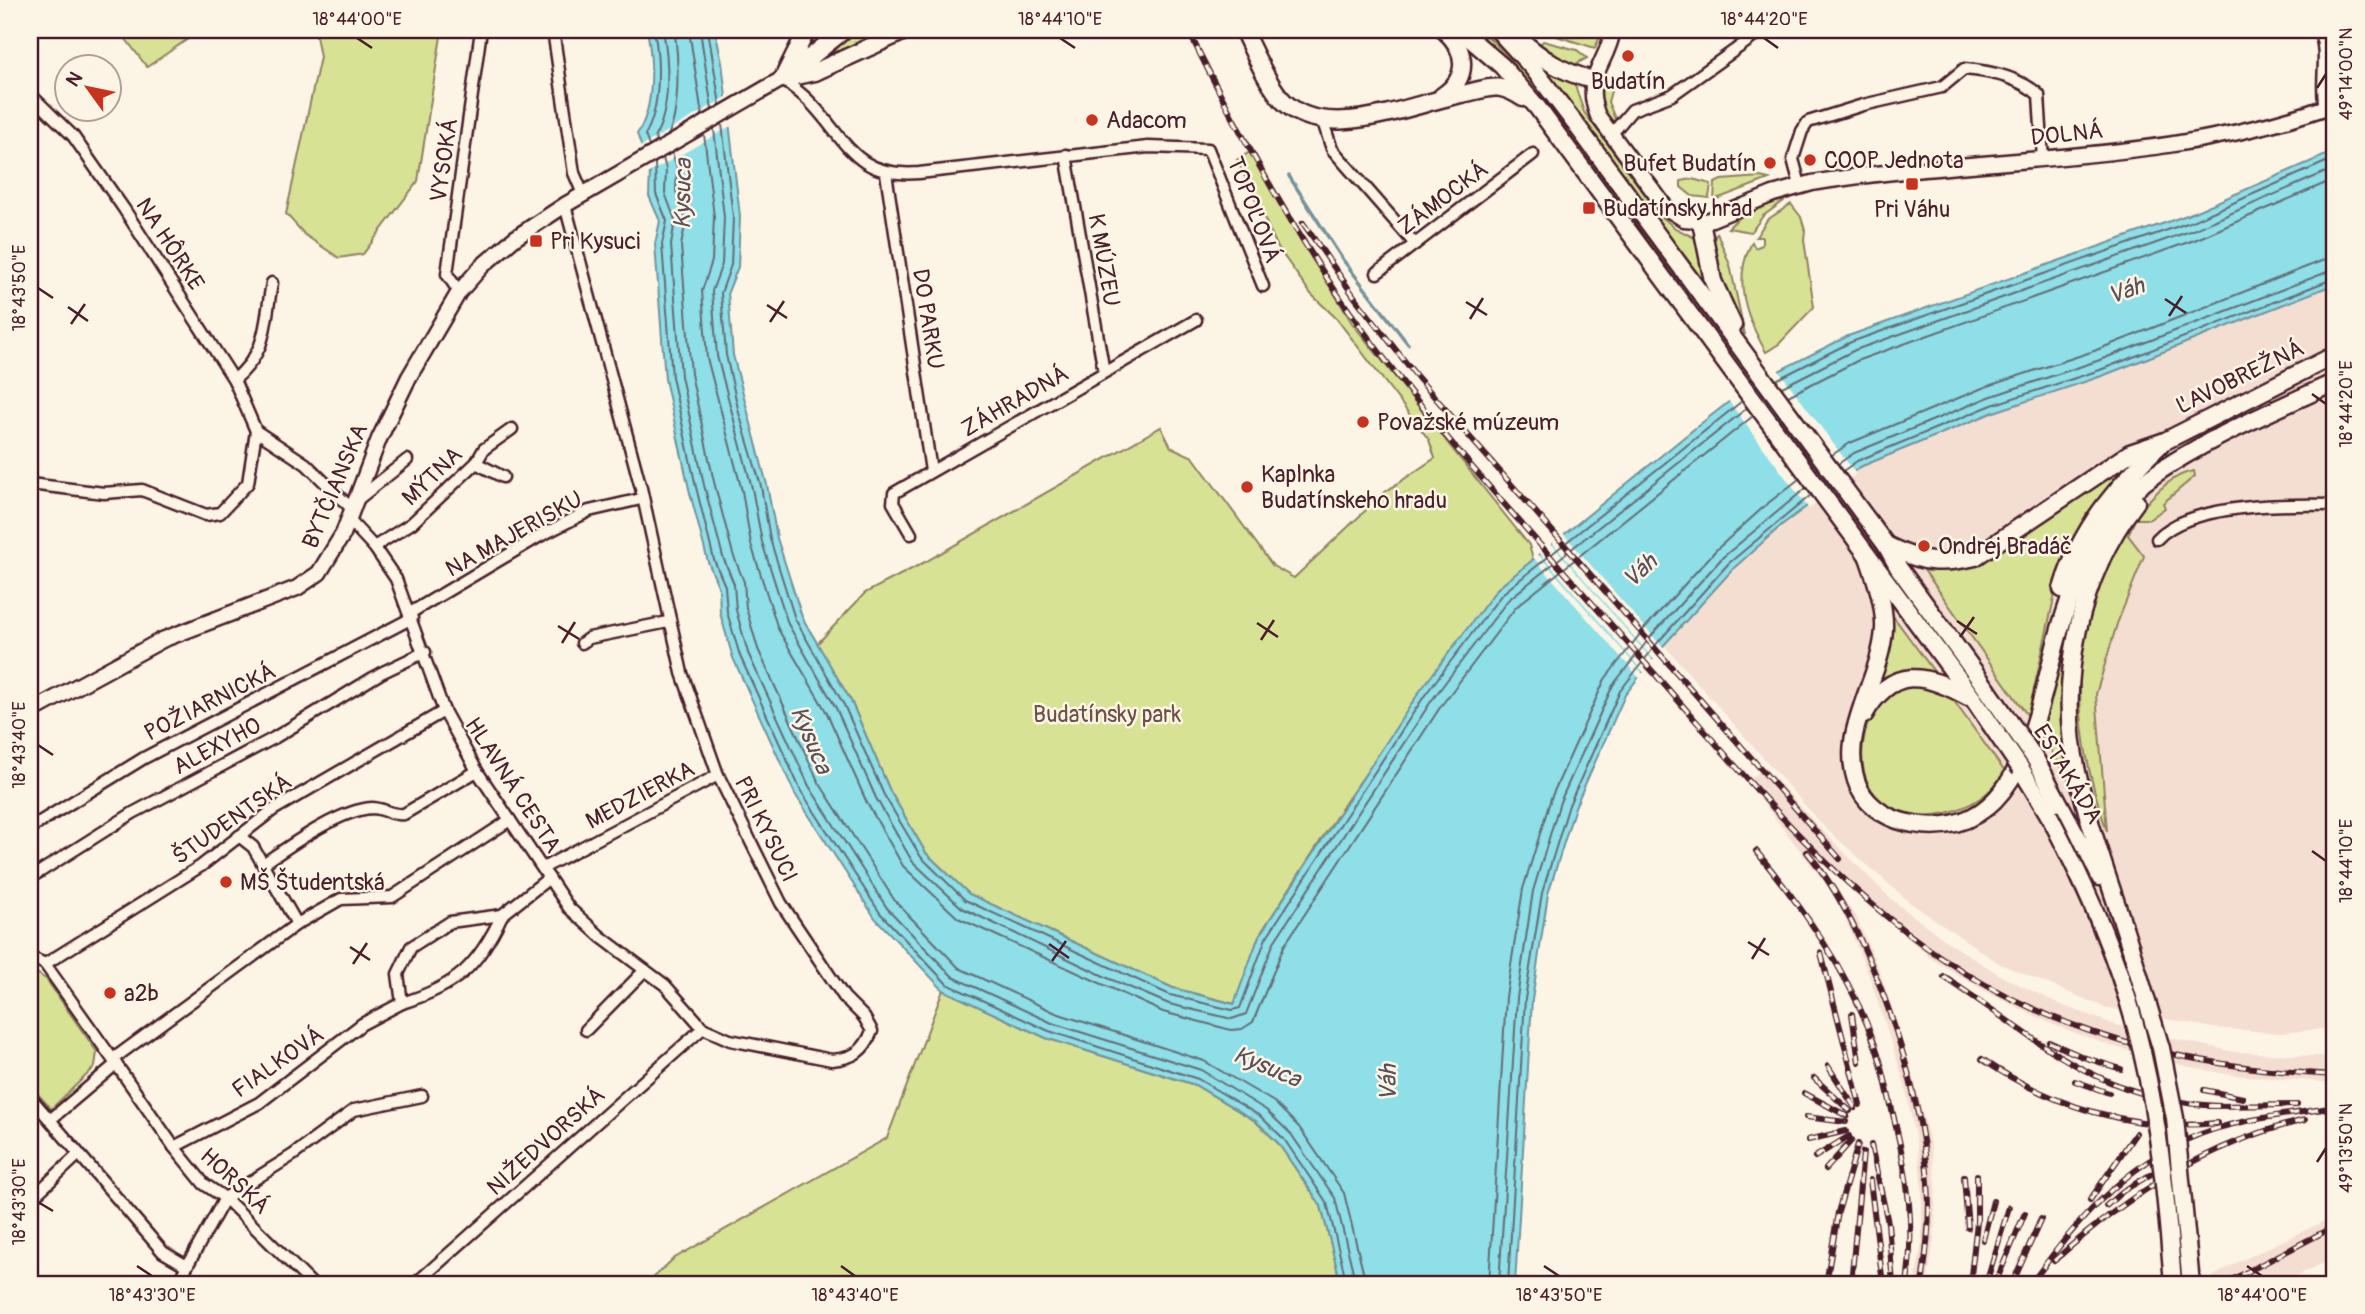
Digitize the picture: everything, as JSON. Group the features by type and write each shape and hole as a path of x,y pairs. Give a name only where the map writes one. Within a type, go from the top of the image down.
{"main road":[{"path":"782,79 807,30"},
{"path":"782,79 844,30"},
{"path":"782,79 815,72 907,30"},
{"path":"1243,30 1279,96 1306,118 1323,122 1358,119 1436,99 1503,86 1537,107"},
{"path":"1436,99 1455,86 1463,66 1459,46 1444,30"},
{"name":"ESTAKÁDA","path":"1460,30 1502,66 1537,107 1974,700 2049,814 2080,875 2120,977 2142,1050 2154,1115 2173,1284"},
{"path":"1498,30 1547,86 1747,356"},
{"path":"1508,30 1547,64 1593,80"},
{"path":"1613,30 1593,80 1592,102 1610,136 1670,212 1684,219 1701,222 1713,281 1747,356"},
{"name":"BYTČIANSKA","path":"30,712 162,640 279,595 313,579 331,558 392,411 433,333 459,292 495,254 565,205 782,79"},
{"name":"DOLNÁ","path":"1701,222 1800,186 1856,177 2158,148 2225,136 2330,106"},
{"name":"ĽAVOBREŽNÁ","path":"2165,441 2335,355"},
{"name":"ESTAKÁDA","path":"1747,356 1886,544 1898,567 1987,689 2036,760 2076,829 2130,946 2161,1048 2175,1118 2191,1284"},
{"name":"ĽAVOBREŽNÁ","path":"2048,668 2074,586 2096,538 2141,484 2172,465 2335,382"},
{"path":"1886,544 1926,562 1950,563 1975,557 2130,453 2165,441"},
{"path":"1868,557 1878,588 1884,628 1878,660 1856,729 1852,753 1855,776 1865,797 1897,821 1919,825 1959,820 1987,807 2013,779 2035,724 2048,668 2058,605 2081,541 2119,485 2165,441"},
{"path":"2130,946 2076,769 2071,718 2073,663 2081,616 2104,553 2130,511 2172,465"},
{"path":"1856,729 1879,694 1898,680 1909,678 1940,682 1974,700"}],"street":[{"name":"VYSOKÁ","path":"459,292 447,274 481,30"},
{"path":"553,30 574,173 583,194"},
{"path":"1610,136 1632,110 1672,95 1763,30"},
{"path":"2318,30 2323,59 2320,89 2330,106"},
{"path":"1800,186 1793,159 1802,131 1808,122 1863,105 1942,87 1964,69 1983,71 2026,84 2039,95 2043,160"},
{"path":"782,79 808,100 855,156 886,173 919,173 1066,155"},
{"name":"NA HÔRKE","path":"30,94 73,136 234,380 256,431"},
{"path":"1323,122 1332,149 1415,244"},
{"name":"TOPOĽOVÁ","path":"1066,155 1148,147 1208,149 1263,286"},
{"name":"ZÁMOCKÁ","path":"1377,274 1533,154"},
{"name":"K MÚZEU","path":"1066,155 1104,372"},
{"name":"DO PARKU","path":"886,173 932,471"},
{"name":"PRI KYSUCI","path":"565,205 641,488 641,499 668,622 682,673 718,775 781,903 844,997 864,1017 872,1031"},
{"path":"234,380 254,363 261,346 272,283"},
{"name":"ZÁHRADNÁ","path":"911,534 893,503 894,493 1196,320"},
{"name":"MÝTNA","path":"374,547 412,523 476,463 484,449 512,429"},
{"path":"30,484 104,493 142,489 206,515 220,513 248,483 256,431 306,464 353,510 407,460"},
{"path":"476,463 503,477"},
{"name":"NA MAJERISKU","path":"411,616 540,536 589,511 641,499"},
{"path":"2157,539 2165,530 2182,521 2267,504 2335,505"},
{"name":"HLAVNÁ CESTA","path":"353,510 396,579 425,652 444,711 477,771 569,908 601,937 665,985 704,1028 730,1040 832,1060 845,1059 862,1050 872,1031"},
{"name":"POŽIARNICKÁ","path":"30,828 144,758 411,616"},
{"path":"582,643 668,622"},
{"name":"ALEXYHO","path":"30,878 132,813 264,744 380,673 425,652"},
{"name":"ŠTUDENTSKÁ","path":"46,964 201,866 273,810 444,711"},
{"path":"263,864 328,824 357,811 376,808 394,816 404,814 477,771"},
{"name":"MEDZIERKA","path":"546,873 718,775"},
{"path":"50,1120 115,1062 298,924 341,899 392,897 510,820"},
{"path":"239,836 253,847 298,924"},
{"name":"FIALKOVÁ","path":"174,1147 259,1103 362,1024 402,1003 451,983 474,965 502,915 546,873"},
{"path":"402,1003 398,974 411,947 450,922 502,915"},
{"path":"30,957 46,964"},
{"name":"HORSKÁ","path":"46,964 174,1147 204,1184 225,1198 312,1284"},
{"path":"586,1030 645,970"},
{"name":"NIŽEDVORSKÁ","path":"415,1284 704,1028"},
{"path":"181,1283 187,1266 225,1198 293,1155 354,1110 422,1096"},
{"path":"30,1097 163,1252 187,1266"},
{"path":"30,1200 79,1154"}],"shaded area":[{"path":"2335,284 2335,1028 2280,1033 2213,1028 2104,1007 2000,964 1909,902 1824,827 1664,645 1734,568 1783,524 1860,467 1994,412 2102,376"},
{"path":"1765,767 1818,826 1891,899 1945,940 2003,977 2064,1006 2116,1025 2235,1052 2335,1057 2335,1083 2232,1075 2180,1065 2111,1046 2056,1026 1992,995 1932,959 1819,861 1857,919 1880,972 1915,1082 1931,1147 1936,1184 1934,1240 1927,1284 1915,1284 1922,1241 1922,1188 1905,1085 1870,978 1846,920 1829,888 1747,782"},
{"path":"2335,1216 2335,1257 2328,1261 2280,1284 2200,1284 2236,1263"}],"green space":[{"path":"119,30 201,30 147,67"},
{"path":"315,30 442,30 418,181 363,254 339,258 305,235 286,214 320,57"},
{"path":"855,30 893,30 812,66"},
{"path":"1473,30 1481,30 1525,72 1552,105 1678,275 1678,281 1673,279 1522,76"},
{"path":"1537,30 1603,30 1595,48"},
{"path":"1543,41 1577,50 1587,58 1572,66 1540,44"},
{"path":"1543,69 1574,83 1584,112 1661,216 1675,228 1695,238 1708,287"},
{"path":"1604,73 1612,88 1608,102 1616,121 1614,126 1600,100 1599,87"},
{"name":"Budatínsky park","path":"1250,152 1352,323 1529,545 1533,560 1497,589 1347,800 1259,936 1235,1004 1173,988 969,894 926,853 890,791 851,701 817,644 865,593 925,562 1161,427 1171,447 1193,457 1273,566 1294,578 1385,492 1435,458 1429,440 1336,318 1311,294 1278,248 1237,160"},
{"path":"1760,177 1769,179 1714,200 1715,183 1721,180"},
{"path":"1692,179 1711,184 1709,198 1692,196 1681,187 1681,181"},
{"path":"1788,198 1763,216 1751,232 1728,228 1755,208 1772,200"},
{"path":"1791,204 1801,217 1805,230 1804,240 1814,307 1779,344 1766,352 1744,298 1743,270 1752,242 1755,248 1762,245 1762,237 1756,237 1767,220"},
{"path":"1717,233 1730,265 1745,335 1726,299 1715,270 1713,243"},
{"path":"2133,461 2113,481 2088,515 2071,546 2058,580 2028,716 1924,570 1949,571 1977,564"},
{"path":"2194,471 2195,476 2163,503 2165,508 2150,519 2135,519 2128,535 2144,556 2117,624 2096,694 2107,831 2086,751 2081,710 2080,669 2085,629 2095,589 2112,552 2136,516 2169,482"},
{"path":"2074,609 2064,662 2063,714 2073,780 2070,781 2040,732 2055,666"},
{"path":"1890,612 1935,673 1877,689"},
{"path":"1908,683 1941,689 1951,697 2005,772 1988,792 1966,806 1941,814 1916,815 1893,808 1875,795 1864,773 1863,744 1868,722 1883,700"},
{"path":"30,969 46,979 97,1052 95,1067 51,1109 30,1085"},
{"path":"943,990 1046,1038 1195,1085 1255,1121 1278,1143 1321,1206 1341,1284 647,1284 673,1259 887,1138"}],"water":[{"path":"647,30 715,30 722,62 740,216 738,267 728,292 733,355 767,485 777,538 802,617 851,701 890,791 926,853 969,894 1173,988 1234,1004 1259,936 1420,691 1497,589 1749,386 1848,336 2187,215 2335,151 2335,284 2102,376 1994,412 1860,467 1783,524 1734,568 1664,645 1625,695 1575,807 1548,894 1532,1000 1515,1284 1341,1284 1321,1206 1278,1143 1256,1121 1195,1085 1046,1038 943,990 875,918 795,794 733,658 720,613 719,588 708,562 689,489 665,379 655,244 660,221 649,196 650,170 637,134 650,98"}],"pier":[{"path":"730,95 733,125 647,174 638,148"},
{"path":"1777,368 1856,474 1834,490 1753,380"},
{"path":"1750,382 1832,492 1809,509 1727,399"},
{"path":"1562,532 1665,650 1656,662 1551,541"},
{"path":"1550,542 1655,663 1646,675 1538,551"},
{"path":"1537,553 1645,676 1641,680 1532,556"}],"waterway":[{"path":"1289,176 1343,260 1408,344"}],"railway":[{"path":"1188,30 1281,205 1380,354 1534,538 1767,801 1848,883 1936,954 1984,984 2068,1023 2111,1038 2199,1060 2335,1075"},
{"path":"1303,223 1356,299 1418,378 1840,859"},
{"path":"1756,851 1791,895 1839,967 1875,1045 1907,1182 1910,1222 1907,1284"},
{"path":"1807,852 1830,884 1871,964 1888,1009 1915,1101 1924,1144 1929,1208 1922,1284"},
{"path":"1821,953 1860,1105"},
{"path":"1944,977 2041,1044 2102,1079 2137,1092 2175,1101 2218,1106"},
{"path":"1852,1014 1859,1062"},
{"path":"2049,1042 2083,1057 2121,1069"},
{"path":"1982,1059 2036,1090 2094,1112 2155,1123 2217,1123"},
{"path":"1828,1066 1855,1108"},
{"path":"1814,1078 1850,1111"},
{"path":"2075,1081 2109,1093"},
{"path":"2204,1090 2243,1098"},
{"path":"1804,1093 1847,1116"},
{"path":"2209,1106 2297,1105"},
{"path":"2031,1284 2089,1212 2110,1191 2158,1155 2215,1129 2335,1107"},
{"path":"1806,1117 1846,1122"},
{"path":"2054,1261 2110,1215 2170,1174 2235,1142 2305,1120"},
{"path":"1808,1140 1846,1131"},
{"path":"2090,1200 2136,1133"},
{"path":"1815,1157 1849,1136"},
{"path":"1826,1169 1852,1140"},
{"path":"1826,1284 1838,1212 1858,1144"},
{"path":"1871,1145 1888,1223 1893,1284"},
{"path":"1851,1284 1863,1152"},
{"path":"2106,1206 2123,1191 2173,1161"},
{"path":"1970,1284 1977,1222 1977,1175"},
{"path":"1964,1177 1968,1228"},
{"path":"1870,1180 1883,1284"},
{"path":"1983,1240 1993,1201"},
{"path":"1986,1284 2009,1207"},
{"path":"1995,1284 2025,1213"},
{"path":"2012,1284 2041,1219"},
{"path":"2224,1284 2335,1226"}],"place":[{"name":"Budatín","path":"1628,56"},
{"name":"Adacom","path":"1092,120"},
{"name":"COOP Jednota","path":"1810,160"},
{"name":"Bufet Budatín","path":"1770,163"},
{"name":"Pri Váhu","path":"1912,184"},
{"name":"Budatínsky hrad","path":"1589,208"},
{"name":"Pri Kysuci","path":"536,241"},
{"name":"Považské múzeum","path":"1363,422"},
{"name":"Kaplnka Budatínskeho hradu","path":"1247,487"},
{"name":"Ondrej Bradáč","path":"1924,546"},
{"name":"MŠ Študentská","path":"226,882"},
{"name":"a2b","path":"110,993"}],"water label":[{"name":"Kysuca","path":"683,194"},
{"name":"Váh","path":"2126,291"},
{"name":"Váh","path":"1640,571"},
{"name":"Kysuca","path":"811,740"},
{"name":"Kysuca","path":"1267,1067"},
{"name":"Váh","path":"1388,1083"}]}
